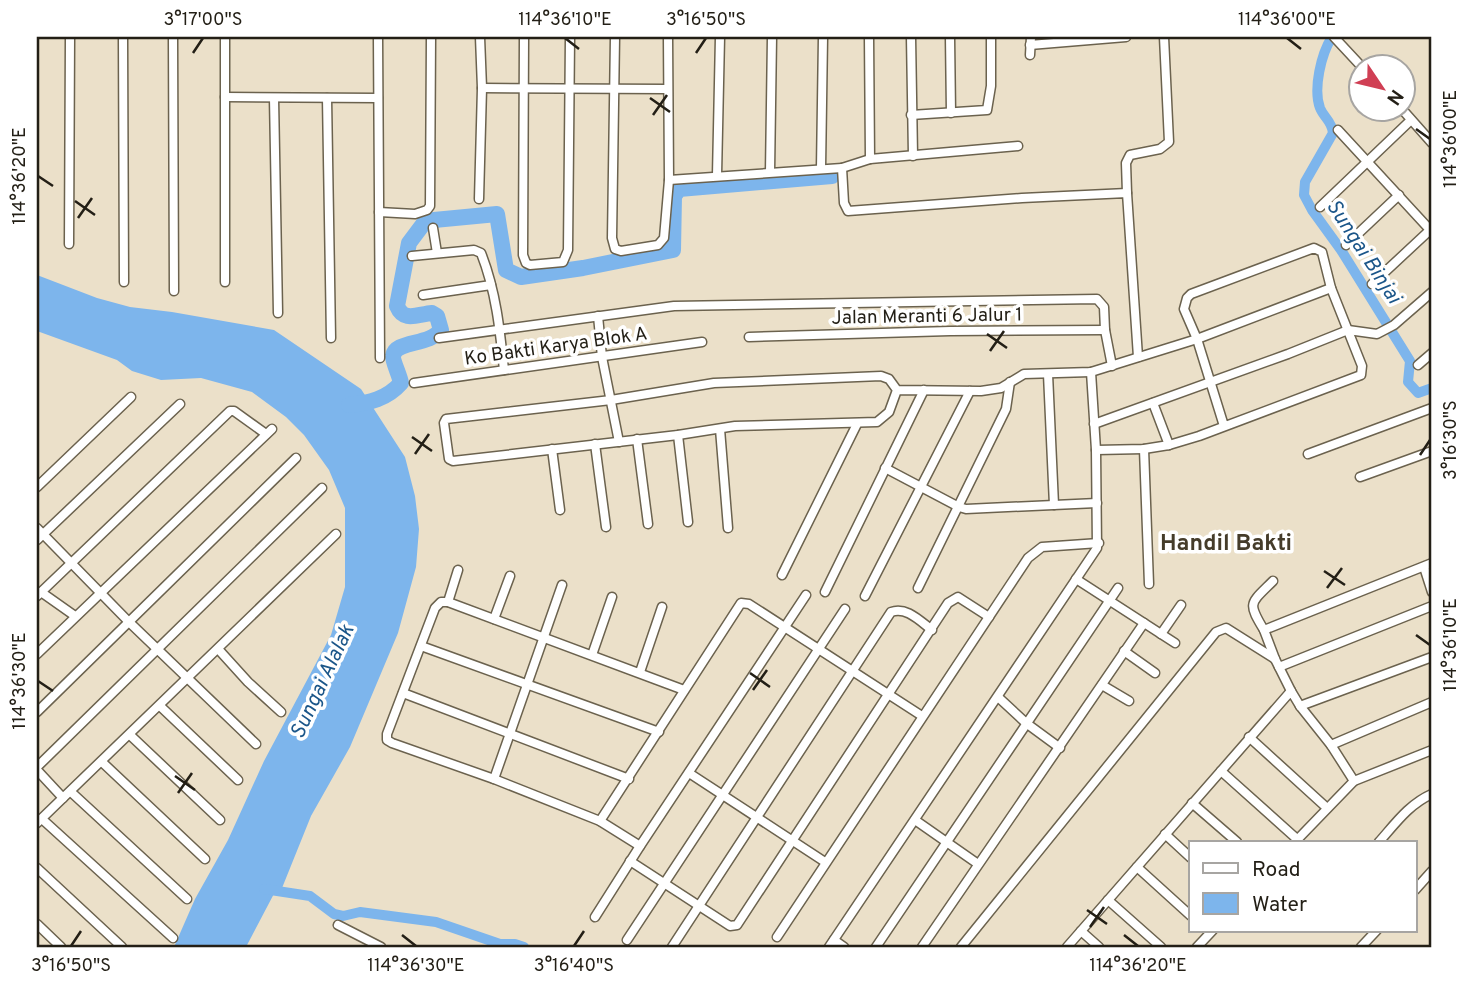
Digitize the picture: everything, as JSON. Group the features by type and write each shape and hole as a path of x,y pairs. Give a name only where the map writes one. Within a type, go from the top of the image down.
{"street":[{"path":"69,244 70,37"},
{"path":"123,37 124,282"},
{"path":"173,37 174,290"},
{"path":"225,37 225,282"},
{"path":"378,37 380,358"},
{"path":"379,212 415,214 427,210 430,206 431,37"},
{"path":"479,199 482,88 480,37"},
{"path":"524,37 523,255 526,263 530,265 563,262 568,250 570,37"},
{"path":"615,37 612,239 615,248 621,251 653,247 661,243 664,237 668,180 668,37"},
{"path":"717,176 720,37"},
{"path":"771,172 772,37"},
{"path":"821,168 823,37"},
{"path":"869,37 870,159"},
{"path":"911,37 913,156"},
{"path":"950,37 951,114"},
{"path":"911,115 984,112 989,108 991,37"},
{"path":"1030,55 1031,41 1126,37"},
{"path":"1138,357 1126,163 1130,155 1160,149 1169,142 1164,37"},
{"path":"1335,38 1348,52"},
{"path":"482,88 667,89"},
{"path":"225,97 378,98"},
{"path":"274,98 278,313"},
{"path":"327,98 331,338"},
{"path":"1320,207 1409,122"},
{"path":"1413,122 1432,143"},
{"path":"1338,130 1431,231 1372,284"},
{"path":"668,180 842,168 870,159 1018,146"},
{"path":"842,168 845,208 854,212 1022,198 1127,194"},
{"path":"1346,245 1399,195"},
{"path":"433,228 436,253"},
{"path":"1096,450 1144,449 1169,445 1224,426 1361,375 1362,366 1331,288 1321,252 1316,248 1204,289 1187,298 1184,309 1197,339 1224,426"},
{"path":"412,256 478,251 491,285 500,328 504,370"},
{"path":"424,295 491,285"},
{"path":"897,390 995,390 1024,374 1091,372 1197,339 1331,288"},
{"path":"1094,424 1348,330 1377,334 1394,326 1432,292"},
{"path":"439,338 674,306 1100,301 1104,306 1105,330 1112,366"},
{"path":"598,316 602,357 619,442"},
{"name":"Jalan Meranti 6 Jalur 1","path":"749,337 1105,330"},
{"name":"Ko Bakti Karya Blok A","path":"414,383 702,342"},
{"path":"1418,365 1432,353"},
{"path":"844,947 831,944 1099,543 1091,372"},
{"path":"1048,374 1054,505"},
{"path":"881,376 889,379 897,390 888,412 880,421 857,424 736,426 451,461 444,421 611,400 714,383 881,376"},
{"path":"918,588 1006,408 1010,382"},
{"path":"825,592 924,390"},
{"path":"865,596 970,391"},
{"path":"37,487 131,397"},
{"path":"1153,403 1169,445"},
{"path":"180,404 39,534 256,744"},
{"path":"1308,454 1432,408"},
{"path":"37,654 269,431 230,411 39,594 75,616"},
{"path":"782,575 857,424"},
{"path":"720,429 728,528"},
{"path":"678,435 688,522"},
{"path":"637,439 649,524"},
{"path":"595,444 606,527"},
{"path":"552,449 560,510"},
{"path":"1144,449 1149,584"},
{"path":"1360,477 1432,451"},
{"path":"37,712 296,457"},
{"path":"886,468 959,507 1097,503"},
{"path":"63,799 37,768 322,488"},
{"path":"173,938 39,821 189,679 336,534"},
{"path":"777,937 1028,558 1038,549 1099,543"},
{"path":"1264,630 1428,565 1432,592"},
{"path":"448,602 458,570"},
{"path":"494,619 510,576"},
{"path":"1076,579 1175,643"},
{"path":"1273,581 1253,604 1252,610 1300,706 1331,745 1354,781"},
{"path":"494,779 562,585"},
{"path":"876,947 1118,588"},
{"path":"595,917 639,846 806,595"},
{"path":"592,655 612,597"},
{"path":"630,861 730,926 737,925 948,603 958,597 989,617"},
{"path":"639,846 600,821 388,741 387,734 435,608 441,601 684,690"},
{"path":"600,821 741,603 749,604 922,716"},
{"path":"1161,634 1181,605"},
{"path":"1277,663 1432,606"},
{"path":"639,672 662,607"},
{"path":"628,940 845,609"},
{"path":"672,947 891,612 898,609 906,612 932,630"},
{"path":"922,947 1144,623"},
{"path":"961,947 1216,632 1226,628 1277,663"},
{"path":"421,646 659,732"},
{"path":"219,650 248,682 281,712"},
{"path":"1124,652 1155,673"},
{"path":"1300,706 1432,657"},
{"path":"1102,685 1129,701"},
{"path":"1067,947 1292,691"},
{"path":"403,693 629,779"},
{"path":"998,697 1026,723 1060,748"},
{"path":"1331,745 1432,702"},
{"path":"160,706 238,780"},
{"path":"130,735 220,820"},
{"path":"1249,737 1327,808"},
{"path":"1221,771 1297,841 1354,781 1432,750"},
{"path":"102,762 205,859"},
{"path":"689,773 825,862"},
{"path":"71,792 187,898"},
{"path":"1379,841 1414,803 1432,794"},
{"path":"1192,803 1236,841"},
{"path":"915,820 978,864"},
{"path":"1165,834 1189,856"},
{"path":"1137,867 1189,914"},
{"path":"37,868 122,947"},
{"path":"1416,889 1432,871"},
{"path":"1108,900 1161,947"},
{"path":"37,924 61,947"},
{"path":"338,925 382,947"},
{"path":"1081,931 1098,947"},
{"path":"1197,947 1208,932"},
{"path":"1361,947 1375,932"}],"water":[{"name":"Sungai Alalak","path":"37,275 97,298 130,307 274,330 361,389 405,457 415,496 419,529 416,567 398,633 350,747 311,816 280,893 277,888 246,947 174,947 264,761 331,635 345,587 345,508 329,470 304,435 286,417 252,392 201,378 161,380 132,371 117,360 37,331"}],"waterway":[{"name":"Sungai Binjai","path":"1332,37 1322,62 1317,91 1320,108 1333,133 1305,182 1304,195 1410,361 1408,382 1418,393 1432,388"},
{"path":"349,405 364,403 390,393 401,383 393,358 395,351 400,347 429,339 441,330 437,316 432,313 407,316 397,306 409,243 424,223 497,214 506,270 521,277 673,250 674,196 679,189 832,176"},
{"path":"264,889 310,896 334,914 343,916 360,912 436,922 500,944 524,947"}],"district":[{"name":"Handil Bakti","path":"1226,544"}]}
